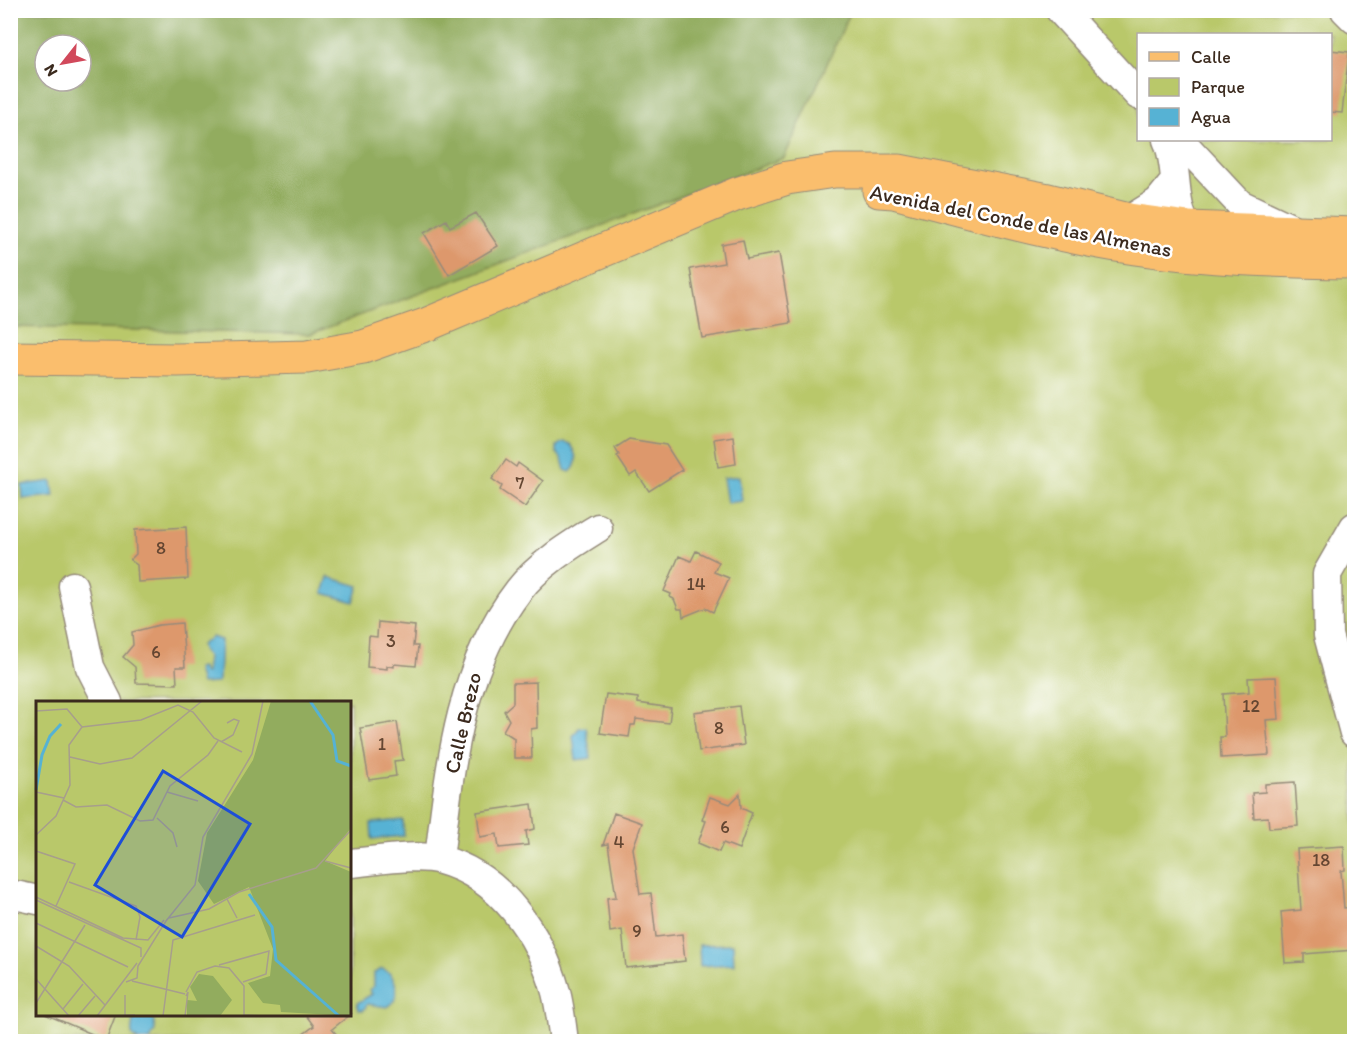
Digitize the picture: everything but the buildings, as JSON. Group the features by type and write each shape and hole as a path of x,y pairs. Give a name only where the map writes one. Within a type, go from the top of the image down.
{"main road":[{"name":"Avenida del Conde de las Almenas","path":"737,194 787,178 835,171 898,171 1048,200 1129,220 1181,204 1302,233 1354,234"},
{"name":"Avenida del Conde de las Almenas","path":"737,194 831,187 894,192 1040,229 1136,248 1253,260 1354,260"},
{"path":"10,358 177,360 307,357 363,347 428,324 737,194"}],"street":[{"path":"1060,10 1137,94"},
{"path":"1345,10 1354,19"},
{"path":"1168,141 1172,148 1181,204 1216,244 1354,260"},
{"path":"1181,141 1240,204"},
{"path":"1181,204 1194,188 1208,188 1302,233"},
{"path":"1129,220 1158,202 1181,204"},
{"path":"1354,527 1327,574 1327,589 1328,635 1354,733"},
{"name":"Calle Brezo","path":"439,859 447,792 471,675 490,635 520,589 564,549 598,528"},
{"path":"73,586 90,667 107,701"},
{"path":"351,863 439,859 482,877 513,906 537,947 555,991 564,1041"},
{"path":"10,894 36,900"}],"green space":[{"path":"10,11 1354,11 1354,1041 11,1041"},
{"path":"11,11 851,11 784,158 310,334 11,327"}],"water":[{"path":"562,442 569,444 575,454 576,462 570,472 565,470 562,459 556,452 556,446"},
{"path":"739,476 742,501 727,503 723,478"},
{"path":"52,481 54,496 23,499 22,485"},
{"path":"328,577 359,586 354,602 323,593"},
{"path":"212,637 221,640 219,680 216,683 201,684 197,669 202,668 203,673 206,673 208,657 201,645"},
{"path":"586,727 591,758 576,760 573,736 579,728"},
{"path":"403,820 404,836 372,839 371,823"},
{"path":"733,944 734,964 700,966 699,945"},
{"path":"382,969 387,971 394,981 395,999 387,1007 367,1004 364,1010 359,1010 357,1003 372,994 369,990 374,986 374,973"},
{"path":"133,1016 153,1016 155,1030 150,1040 135,1039 132,1033"}]}
